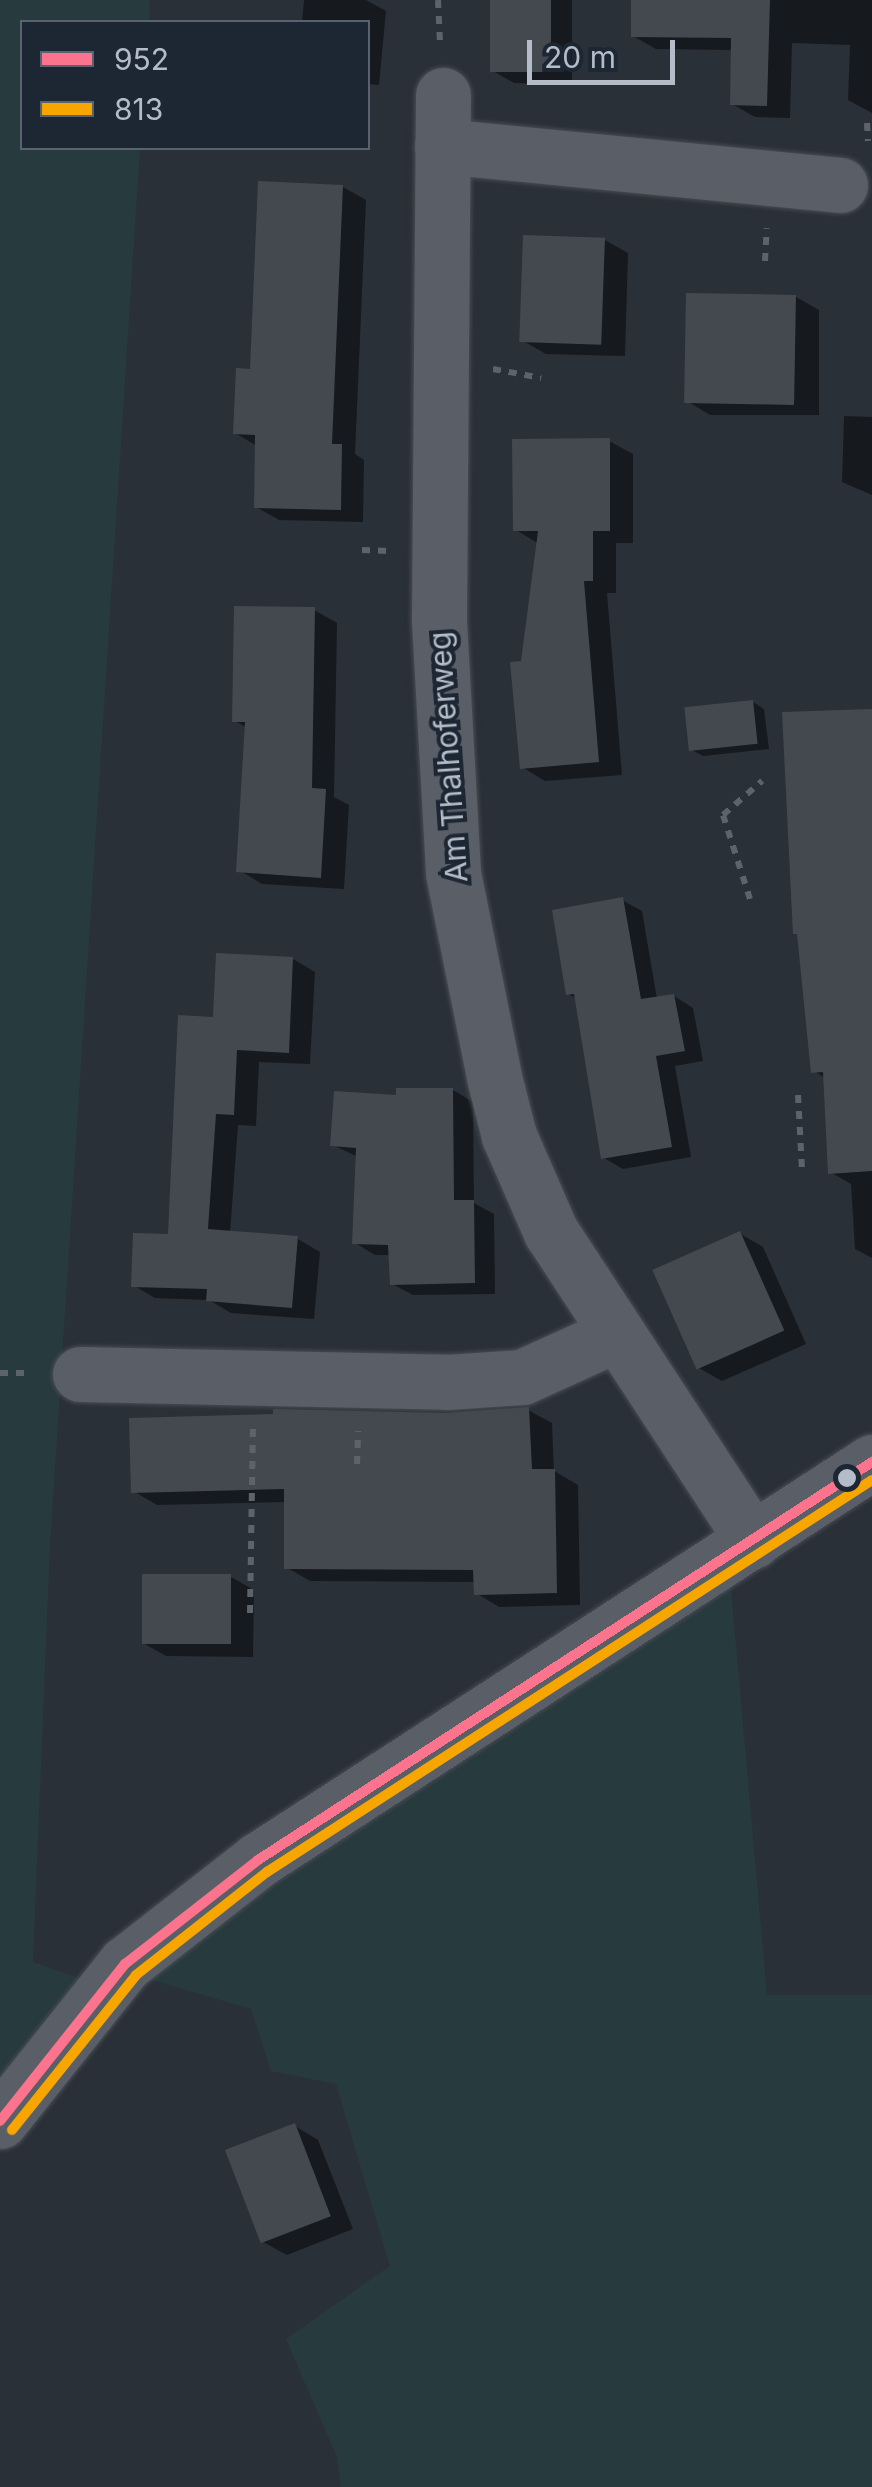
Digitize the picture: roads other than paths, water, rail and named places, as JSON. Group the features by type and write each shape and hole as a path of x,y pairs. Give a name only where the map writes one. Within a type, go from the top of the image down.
{"street":[{"name":"Am Thalhoferweg","path":"754,1542 552,1232 509,1136 453,874 438,608 443,120 840,185"},
{"path":"80,1374 447,1382 522,1377 617,1334"},
{"path":"0,2121 124,1964 243,1871 872,1462"}]}
